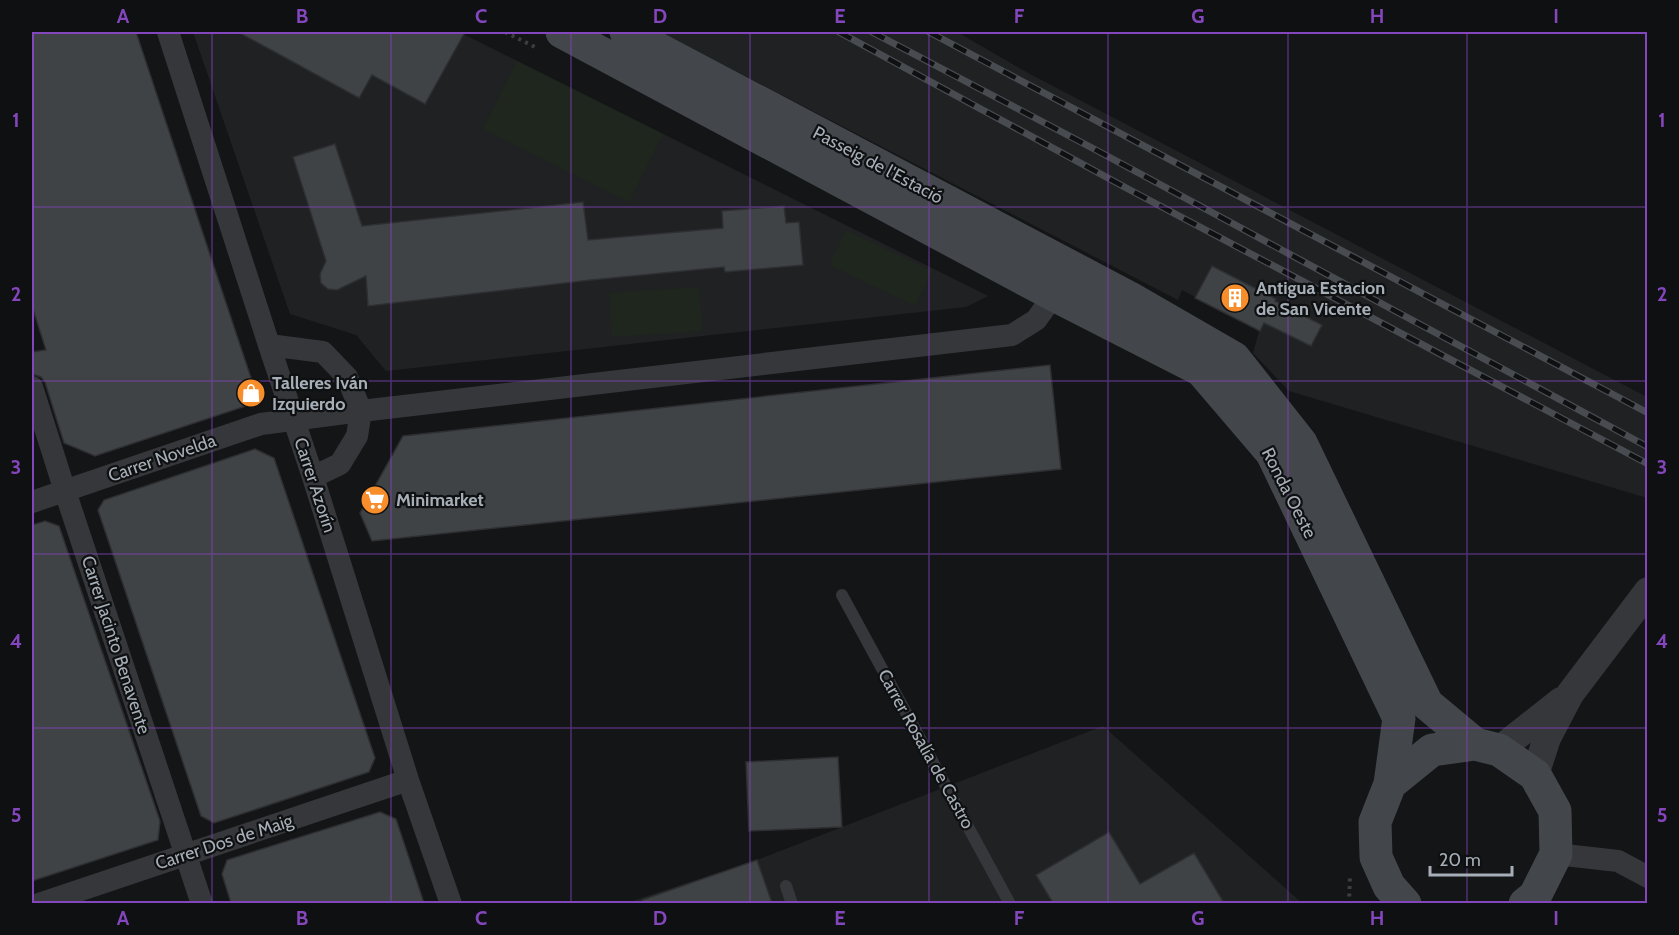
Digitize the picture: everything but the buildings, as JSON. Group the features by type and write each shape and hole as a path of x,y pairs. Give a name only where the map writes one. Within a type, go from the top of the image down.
{"main road":[{"name":"Passeig de l'Estació","path":"626,32 1130,298"},
{"name":"Passeig de l'Estació","path":"554,42 1054,295"},
{"name":"Ronda Oeste","path":"1054,295 1201,370 1272,453 1399,718 1390,784 1375,822 1376,857 1392,898"},
{"name":"Ronda Oeste","path":"1130,298 1234,358 1301,443 1427,704 1487,747 1535,775 1555,811 1556,854 1535,896 1526,903"},
{"name":"Ronda Oeste","path":"1390,784 1432,750 1487,747"}],"street":[{"name":"Carrer Azorín","path":"168,32 268,345 313,477 408,780 451,903"},
{"name":"Carrer Novelda","path":"32,502 261,424 1012,335 1036,320 1054,295"},
{"path":"268,345 323,352 348,377 361,411 357,436 339,464 313,477"},
{"name":"Carrer Jacinto Benavente","path":"32,387 202,903"},
{"path":"1535,775 1547,738 1569,694 1647,591"},
{"path":"1487,747 1569,694"},
{"name":"Carrer Dos de Maig","path":"39,903 408,780"},
{"path":"1556,854 1618,861 1647,877"}],"lane":[{"name":"Carrer Rosalía de Castro","path":"842,595 1010,903"},
{"path":"786,886 792,903"}],"path":[{"path":"505,32 554,42"},
{"path":"1349,903 1350,870"}],"shaded area":[{"path":"193,32 459,32 988,296 966,307 386,371 356,335 290,314"},
{"path":"660,32 957,32 1028,73 1647,397 1647,498 1289,391 1253,353 1259,331 1182,290 1178,300"},
{"path":"517,61 663,134 629,202 483,129"},
{"path":"846,230 932,271 915,306 829,265"},
{"path":"699,287 702,331 612,337 609,293"},
{"path":"1103,726 1302,903 623,904 757,860"}],"railway":[{"path":"839,32 1130,190 1648,464"},
{"path":"872,32 1648,447"},
{"path":"929,32 1648,413"}],"place":[{"name":"Antigua Estacion de San Vicente","path":"1235,298"},
{"name":"Talleres Iván Izquierdo","path":"251,393"},
{"name":"Minimarket","path":"375,500"}]}
